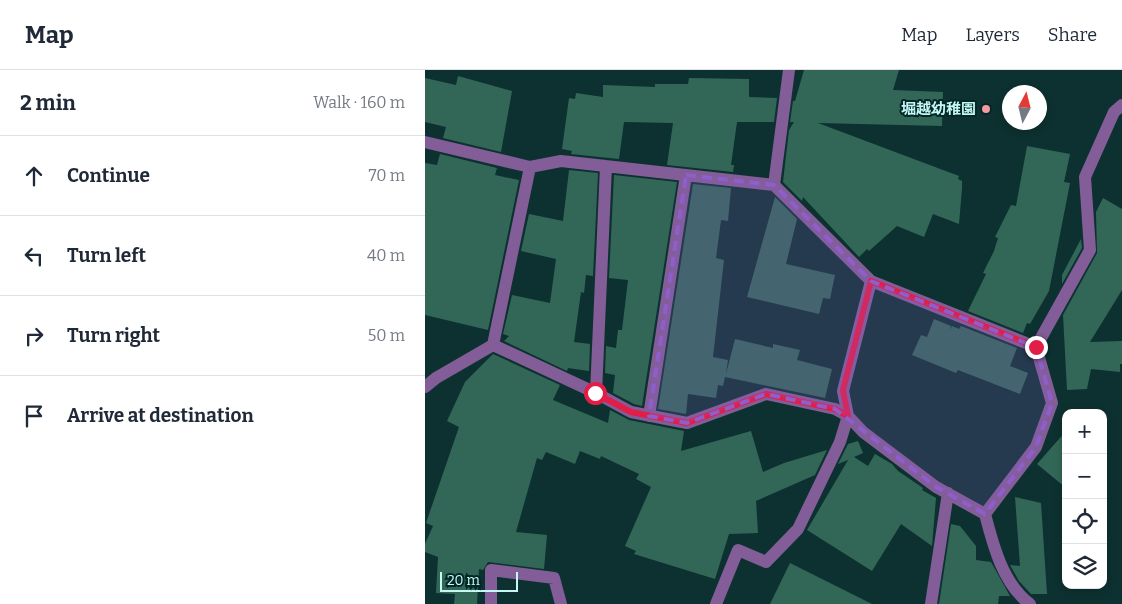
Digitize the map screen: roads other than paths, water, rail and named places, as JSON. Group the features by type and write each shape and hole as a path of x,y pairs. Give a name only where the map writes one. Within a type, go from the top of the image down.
{"street":[{"path":"774,185 789,70"},
{"path":"985,514 1036,447 1052,403 1036,347 1090,250 1085,177 1114,112 1122,105"},
{"path":"425,142 530,167 561,161 774,185 871,281 1036,347"},
{"path":"595,393 606,166"},
{"path":"425,387 436,378 493,345 530,167"},
{"path":"649,416 686,175"},
{"path":"716,604 738,550 766,562 798,529 840,442 848,416 843,390 871,281"},
{"path":"493,345 631,412 649,416 687,423 766,394 835,409 848,416 863,432 936,487 985,514 994,549 1018,595 1030,604"},
{"path":"931,604 948,493"},
{"path":"491,604 491,570 553,578 561,604"}],"place":[{"name":"堀越幼稚園","path":"986,109"}]}
